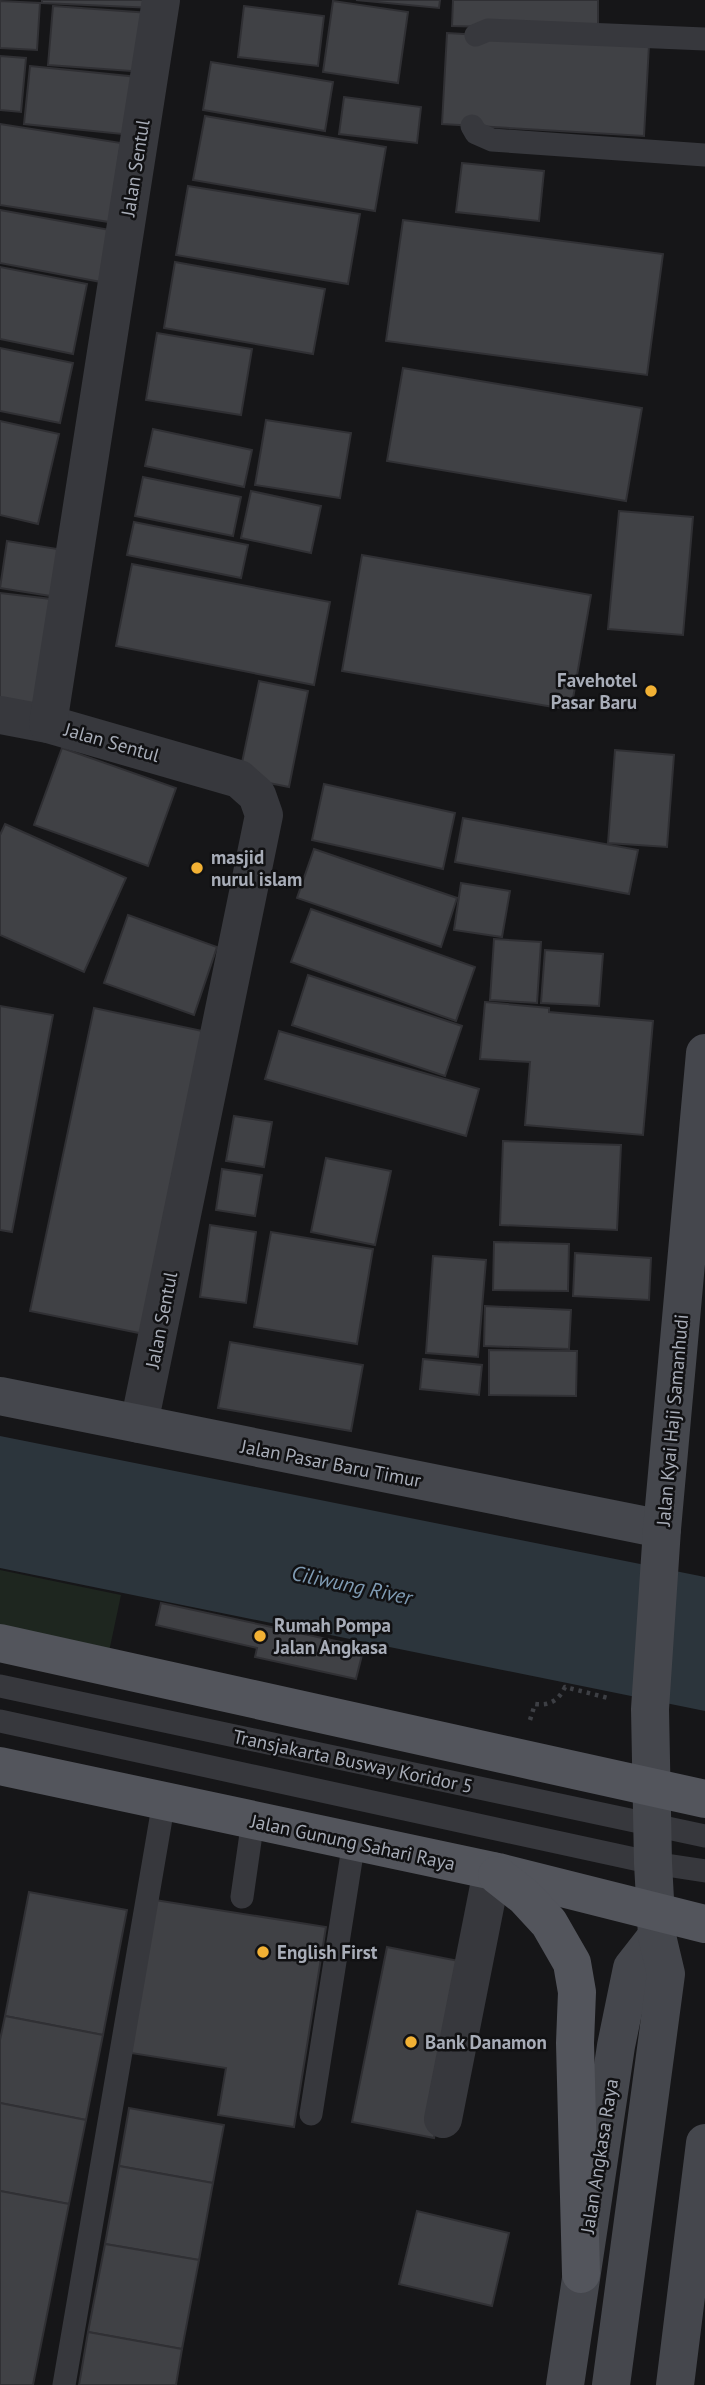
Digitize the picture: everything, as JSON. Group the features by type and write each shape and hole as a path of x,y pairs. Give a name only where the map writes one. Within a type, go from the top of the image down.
{"main road":[{"name":"Jalan Kyai Haji Samanhudi","path":"652,1786 650,1706 704,1075"},
{"name":"Jalan Pasar Baru Timur","path":"0,1396 139,1424 662,1545"},
{"path":"0,1643 705,1799"},
{"name":"Jalan Gunung Sahari Raya","path":"0,1766 492,1871 657,1924 705,1924"},
{"name":"Jalan Angkasa Raya","path":"611,2385 666,1974 657,1924 652,1786"},
{"path":"492,1871 525,1897 549,1923 572,1962 577,1992 575,2043 580,2274"},
{"name":"Jalan Angkasa Raya","path":"565,2385 616,2046 632,1968 657,1924"},
{"path":"675,2385 705,2143"}],"street":[{"name":"Jalan Sentul","path":"139,1424 264,815 257,794 239,779 48,724 161,0"},
{"path":"0,715 48,724"},
{"path":"443,2119 492,1871"}],"lane":[{"path":"476,35 488,30 705,39"},
{"path":"472,126 476,133 492,140 705,155"},
{"name":"Transjakarta Busway Koridor 5","path":"0,1686 705,1836"},
{"name":"Transjakarta Busway Koridor 5","path":"0,1721 504,1828 653,1863 699,1870"},
{"path":"64,2385 164,1801"},
{"path":"242,1897 253,1820"},
{"path":"311,2115 354,1841"}],"path":[{"path":"520,1757 535,1704 553,1702 561,1697 565,1687 650,1706"}],"shaded area":[{"path":"0,1570 121,1595 106,1666 0,1643"}],"water":[{"name":"Ciliwung River","path":"0,1436 705,1577 705,1711 0,1568"}],"building":[{"path":"42,0 154,0 154,8 42,3"},
{"path":"356,0 440,0 439,8"},
{"path":"453,0 598,0 598,30 452,26"},
{"path":"0,1 40,3 37,50 0,48"},
{"path":"333,1 408,12 398,83 323,72"},
{"path":"53,6 150,13 145,72 48,65"},
{"path":"244,6 324,16 318,66 238,57"},
{"path":"447,33 649,45 644,136 442,124"},
{"path":"0,56 26,58 21,112 0,110"},
{"path":"211,62 333,82 325,131 203,110"},
{"path":"30,66 138,77 132,135 24,124"},
{"path":"344,97 421,107 417,143 339,134"},
{"path":"205,116 386,147 375,211 193,180"},
{"path":"0,124 121,143 109,222 0,205"},
{"path":"462,163 544,171 539,221 456,212"},
{"path":"188,186 360,214 348,284 176,255"},
{"path":"0,210 110,230 101,282 0,263"},
{"path":"403,220 663,254 647,375 386,341"},
{"path":"175,262 325,289 313,354 164,328"},
{"path":"0,267 87,284 73,354 0,339"},
{"path":"157,333 252,349 241,415 146,400"},
{"path":"0,348 73,363 60,423 0,411"},
{"path":"403,368 642,408 626,501 387,461"},
{"path":"266,420 351,433 340,498 255,485"},
{"path":"0,421 59,434 38,524 0,515"},
{"path":"153,429 252,450 244,487 145,466"},
{"path":"143,477 241,497 233,536 135,516"},
{"path":"251,491 321,506 311,553 241,538"},
{"path":"619,511 693,517 683,635 608,629"},
{"path":"134,522 248,545 241,578 127,555"},
{"path":"7,541 70,551 63,598 0,588"},
{"path":"362,555 591,595 571,710 342,671"},
{"path":"132,564 330,602 314,685 116,646"},
{"path":"0,593 51,599 38,711 0,707"},
{"path":"259,681 308,691 289,787 239,777"},
{"path":"62,748 176,788 148,866 34,825"},
{"path":"615,750 674,755 667,847 608,843"},
{"path":"324,784 455,813 443,869 312,840"},
{"path":"463,818 638,850 629,894 455,862"},
{"path":"5,824 126,878 84,972 0,935 0,835"},
{"path":"314,849 457,898 441,947 297,898"},
{"path":"461,883 510,891 502,937 454,930"},
{"path":"311,909 475,967 456,1021 291,962"},
{"path":"128,915 217,947 194,1015 104,983"},
{"path":"494,939 541,942 537,1003 490,1000"},
{"path":"545,950 603,954 599,1006 541,1003"},
{"path":"308,975 462,1026 445,1076 292,1025"},
{"path":"485,1002 549,1008 549,1012 653,1021 643,1135 525,1125 530,1062 480,1059"},
{"path":"0,1006 53,1015 12,1232 0,1230"},
{"path":"94,1008 207,1032 144,1334 30,1311"},
{"path":"279,1031 479,1089 466,1136 265,1079"},
{"path":"234,1116 272,1122 264,1167 226,1161"},
{"path":"503,1141 621,1145 617,1230 500,1225"},
{"path":"326,1158 391,1171 375,1245 311,1232"},
{"path":"222,1169 262,1175 255,1216 216,1210"},
{"path":"210,1225 256,1232 246,1303 200,1297"},
{"path":"271,1232 373,1249 357,1344 254,1327"},
{"path":"494,1242 569,1244 568,1291 493,1290"},
{"path":"575,1253 651,1258 649,1300 573,1296"},
{"path":"433,1256 486,1260 478,1357 426,1353"},
{"path":"485,1306 571,1310 569,1349 484,1346"},
{"path":"230,1342 363,1365 351,1431 218,1408"},
{"path":"489,1350 577,1351 576,1396 489,1395"},
{"path":"423,1359 482,1365 479,1395 420,1389"},
{"name":"Rumah Pompa Jalan Angkasa","path":"161,1603 364,1647 356,1679 255,1657 257,1648 156,1625"},
{"path":"29,1892 127,1910 103,2035 5,2016"},
{"path":"155,1900 326,1927 294,2127 218,2115 226,2068 131,2053"},
{"name":"Bank Danamon","path":"387,1947 469,1963 434,2138 352,2122"},
{"path":"5,2016 103,2035 86,2120 0,2103 0,2040"},
{"path":"0,2103 86,2120 69,2204 0,2191"},
{"path":"129,2108 224,2125 213,2183 119,2166"},
{"path":"119,2166 213,2183 199,2260 105,2244"},
{"path":"0,2191 69,2204 33,2385 0,2385"},
{"path":"417,2211 509,2233 492,2306 399,2284"},
{"path":"105,2244 199,2260 182,2349 88,2332"},
{"path":"88,2332 182,2349 176,2385 79,2385"}],"place":[{"name":"Favehotel Pasar Baru","path":"651,691"},
{"name":"masjid nurul islam","path":"197,868"},
{"name":"Rumah Pompa Jalan Angkasa","path":"260,1636"},
{"name":"English First","path":"263,1952"},
{"name":"Bank Danamon","path":"411,2042"}]}
